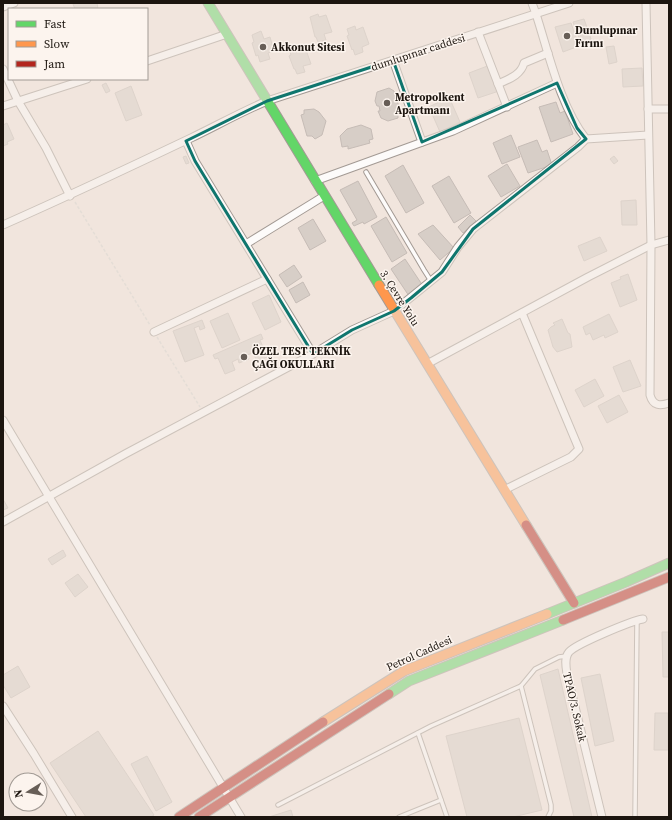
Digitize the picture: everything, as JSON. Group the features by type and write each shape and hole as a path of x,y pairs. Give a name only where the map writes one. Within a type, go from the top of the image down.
{"main road":[{"name":"3. Çevre Yolu","path":"208,3 394,311 574,603"},
{"name":"Petrol Caddesi","path":"179,817 404,671 669,563"},
{"name":"Petrol Caddesi","path":"199,817 409,681 669,577"}],"street":[{"path":"3,7 14,3"},
{"path":"532,3 557,83 577,128 586,139"},
{"name":"dumlupınar caddesi","path":"3,225 70,196 186,141 247,110 267,102 569,3"},
{"path":"646,3 651,245 650,395 652,401 657,405 669,403"},
{"path":"478,32 507,107"},
{"path":"148,61 227,34"},
{"path":"498,84 512,78 522,69 524,63 548,53"},
{"path":"393,60 422,142"},
{"path":"3,69 8,80"},
{"path":"8,80 18,101 46,148 70,196"},
{"path":"3,106 84,80"},
{"path":"315,181 453,131 557,83"},
{"path":"648,109 669,109"},
{"path":"3,522 125,454 313,354 352,330 394,311 442,272 458,247 473,229 578,147 586,139 648,134"},
{"path":"186,141 195,161 313,354"},
{"path":"246,244 324,196"},
{"path":"427,364 588,277 651,245 669,240"},
{"path":"154,332 267,279"},
{"path":"504,490 571,457 579,449 522,313"},
{"path":"3,420 230,796 241,817"},
{"name":"TPAO/3. Sokak","path":"602,817 567,674 567,656 569,652 577,647 614,629 640,619"},
{"path":"3,706 72,817"}],"lane":[{"path":"366,172 431,281"},
{"path":"635,817 640,619"},
{"path":"278,805 418,733 521,686 535,669 559,657 567,656"},
{"path":"521,686 551,805 551,811 548,817"},
{"path":"418,733 447,817"},
{"path":"399,817 441,800"}],"path":[{"path":"70,196 203,413"}],"highlighted area":[{"path":"393,60 422,142 557,83 577,128 586,139 473,229 442,272 411,298 394,311 352,330 313,354 195,161 186,141 267,101"}],"building":[{"path":"97,3 98,8 75,8 73,4"},
{"name":"Akkonut Sitesi","path":"318,14 319,17 326,15 332,32 324,34 326,40 318,42 315,37 310,17"},
{"path":"584,19 591,39 581,43 573,22"},
{"name":"Dumlupınar Fırını","path":"571,23 579,46 563,52 555,27"},
{"name":"Akkonut Sitesi","path":"355,26 356,30 363,27 369,44 362,47 363,52 355,55 347,36 349,35 347,29"},
{"name":"Akkonut Sitesi","path":"261,31 264,39 270,37 274,51 268,53 270,59 260,62 258,55 256,56 252,43 254,42 252,35"},
{"name":"Akkonut Sitesi","path":"297,46 298,49 305,47 311,64 303,66 305,72 297,74 289,56 291,55 289,49"},
{"path":"614,46 617,62 609,64 606,47"},
{"path":"490,65 499,91 478,98 469,73"},
{"path":"642,68 643,86 623,87 622,69"},
{"path":"106,83 110,91 106,93 102,85"},
{"path":"131,86 142,115 126,121 115,93"},
{"name":"Metropolkent Apartmanı","path":"389,88 394,91 401,113 398,114 398,118 388,121 381,118 378,111 380,111 379,106 377,106 375,101 377,92"},
{"path":"449,97 460,122 440,132 429,107"},
{"path":"556,102 560,113 565,111 573,134 551,142 539,107"},
{"path":"314,109 319,112 326,121 322,135 315,139 312,136 307,136 301,115 304,114 304,110"},
{"path":"7,123 14,139 7,142 8,144 3,146 3,125"},
{"name":"Metropolkent Apartmanı","path":"361,125 371,129 373,139 369,140 370,143 348,149 348,146 342,147 340,136 347,129"},
{"path":"511,135 520,157 502,164 493,143"},
{"path":"537,140 542,152 547,150 552,165 528,173 518,147"},
{"path":"186,156 189,163 186,164 183,157"},
{"path":"614,156 618,161 614,164 610,159"},
{"path":"507,164 520,186 501,197 488,176"},
{"path":"403,165 424,203 406,213 385,176"},
{"path":"449,176 471,213 454,223 432,186"},
{"path":"358,181 377,217 364,224 363,222 354,226 352,223 357,220 340,190"},
{"path":"636,200 637,225 622,225 621,201"},
{"path":"470,215 476,221 463,233 458,227"},
{"path":"386,217 407,253 392,262 371,226"},
{"path":"313,219 326,241 310,250 298,228"},
{"path":"433,225 454,248 440,260 418,234"},
{"path":"600,237 607,251 584,261 578,246"},
{"path":"405,259 423,286 409,296 391,269"},
{"path":"294,265 302,277 287,287 279,275"},
{"path":"628,274 637,300 620,307 611,283"},
{"path":"303,282 310,295 296,303 289,290"},
{"path":"269,295 281,322 265,330 252,303"},
{"path":"228,313 240,340 222,348 210,321"},
{"path":"609,314 618,332 605,338 604,335 593,340 590,333 586,335 583,327"},
{"path":"562,319 568,333 570,334 572,347 557,352 553,347 548,330 555,325 553,323"},
{"path":"202,320 205,328 200,330 199,326 194,328 204,355 185,362 173,331"},
{"path":"261,334 263,339 260,340 267,357 257,361 253,353 247,355 249,359 239,363 238,359 232,362 235,370 225,374 218,358 215,359 213,355"},
{"path":"630,360 641,386 623,392 613,367"},
{"path":"595,379 604,396 584,407 575,390"},
{"path":"619,395 628,412 607,423 598,406"},
{"path":"3,499 8,508 3,510"},
{"path":"63,550 66,556 52,565 48,559"},
{"path":"78,574 88,587 75,597 65,583"},
{"path":"662,632 669,632 669,677 663,677"},
{"path":"18,666 30,687 11,698 3,685 3,675"},
{"path":"558,669 592,817 574,817 540,675"},
{"path":"600,674 614,741 595,746 581,678"},
{"path":"655,713 668,713 668,750 654,750"},
{"path":"519,718 542,810 513,817 467,817 446,736"},
{"path":"98,731 154,815 151,817 86,817 50,763"},
{"path":"147,756 172,802 156,811 131,764"},
{"path":"291,810 293,817 269,817"}],"traffic: fast":[{"path":"208,3 379,285"},
{"path":"547,614 669,563"},
{"path":"389,694 409,681 563,620"}],"traffic: slow":[{"path":"379,285 526,525"},
{"path":"323,722 404,671 547,614"}],"traffic: jam":[{"path":"526,525 574,603"},
{"path":"563,620 669,577"},
{"path":"199,817 389,694"},
{"path":"179,817 323,722"}],"place":[{"name":"Dumlupınar Fırını","path":"567,36"},
{"name":"Akkonut Sitesi","path":"263,47"},
{"name":"Metropolkent Apartmanı","path":"387,103"},
{"name":"ÖZEL TEST TEKNİK ÇAĞI OKULLARI","path":"244,357"}]}
